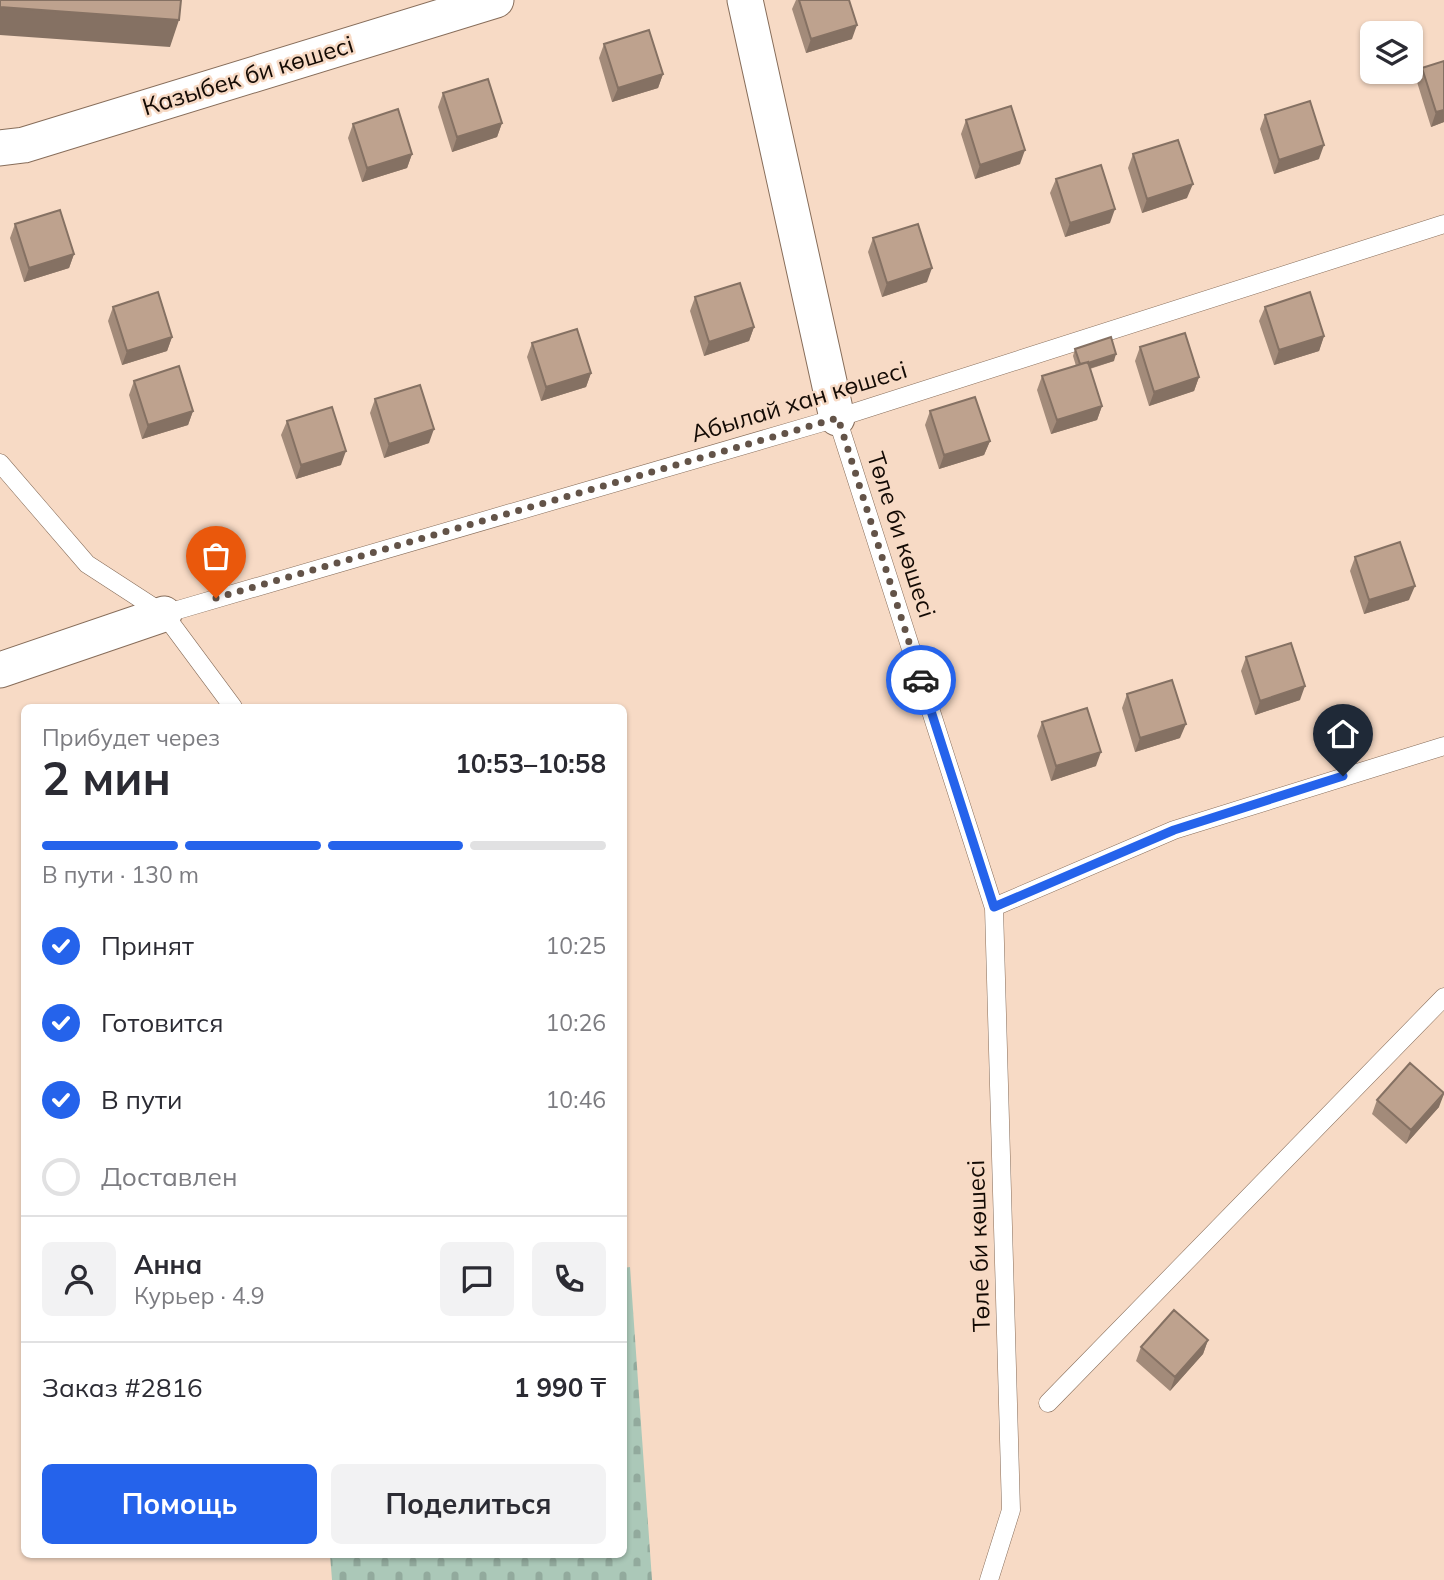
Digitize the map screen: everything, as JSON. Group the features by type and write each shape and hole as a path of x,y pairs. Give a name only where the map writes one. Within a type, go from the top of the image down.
{"street":[{"name":"Казыбек би көшесі","path":"0,148 24,145 496,0"},
{"path":"744,0 838,418"},
{"path":"0,670 164,614"}],"lane":[{"name":"Абылай хан көшесі","path":"164,614 838,418 1444,224"},
{"name":"Төле би көшесі","path":"838,418 994,907 1011,1510 989,1580"},
{"path":"0,463 87,564 164,614 231,704"},
{"path":"994,907 1174,830 1444,746"},
{"path":"1048,1403 1444,997"}],"green space":[{"path":"627,1267 630,1267 652,1580 332,1580 330,1558 627,1558"}],"building":[{"path":"0,0 181,0 179,20 0,7"},
{"path":"799,0 849,0 857,25 811,39"},
{"path":"649,30 663,74 618,88 604,44"},
{"path":"1444,61 1444,110 1436,112 1423,68"},
{"path":"488,79 502,123 457,137 443,93"},
{"path":"1310,101 1324,145 1279,160 1265,115"},
{"path":"1011,106 1025,150 980,165 966,120"},
{"path":"398,109 412,154 367,168 353,124"},
{"path":"1178,140 1193,184 1147,199 1133,154"},
{"path":"1101,165 1115,209 1070,223 1056,179"},
{"path":"60,210 74,254 29,268 15,224"},
{"path":"918,224 932,268 887,283 873,238"},
{"path":"740,283 754,327 709,342 695,297"},
{"path":"158,292 172,337 127,351 113,307"},
{"path":"1310,292 1324,336 1279,350 1265,307"},
{"path":"577,329 591,373 546,387 532,343"},
{"path":"1185,333 1199,377 1154,392 1140,347"},
{"path":"1111,337 1116,354 1080,364 1075,349"},
{"path":"1088,362 1102,406 1057,420 1042,376"},
{"path":"179,366 193,411 148,425 134,381"},
{"path":"420,385 434,429 389,444 375,399"},
{"path":"975,397 990,441 944,455 930,411"},
{"path":"332,407 346,451 301,465 287,421"},
{"path":"1400,542 1415,586 1369,600 1355,557"},
{"path":"1291,643 1305,686 1260,701 1246,657"},
{"path":"1172,680 1186,724 1140,738 1127,694"},
{"path":"1087,708 1101,752 1056,766 1042,722"},
{"path":"1410,1063 1444,1093 1411,1130 1377,1100"},
{"path":"1174,1310 1208,1340 1175,1377 1141,1347"}],"way so far":[{"path":"216,598 838,418 921,680"}],"route":[{"path":"921,680 994,907 1174,830 1343,776"}]}
